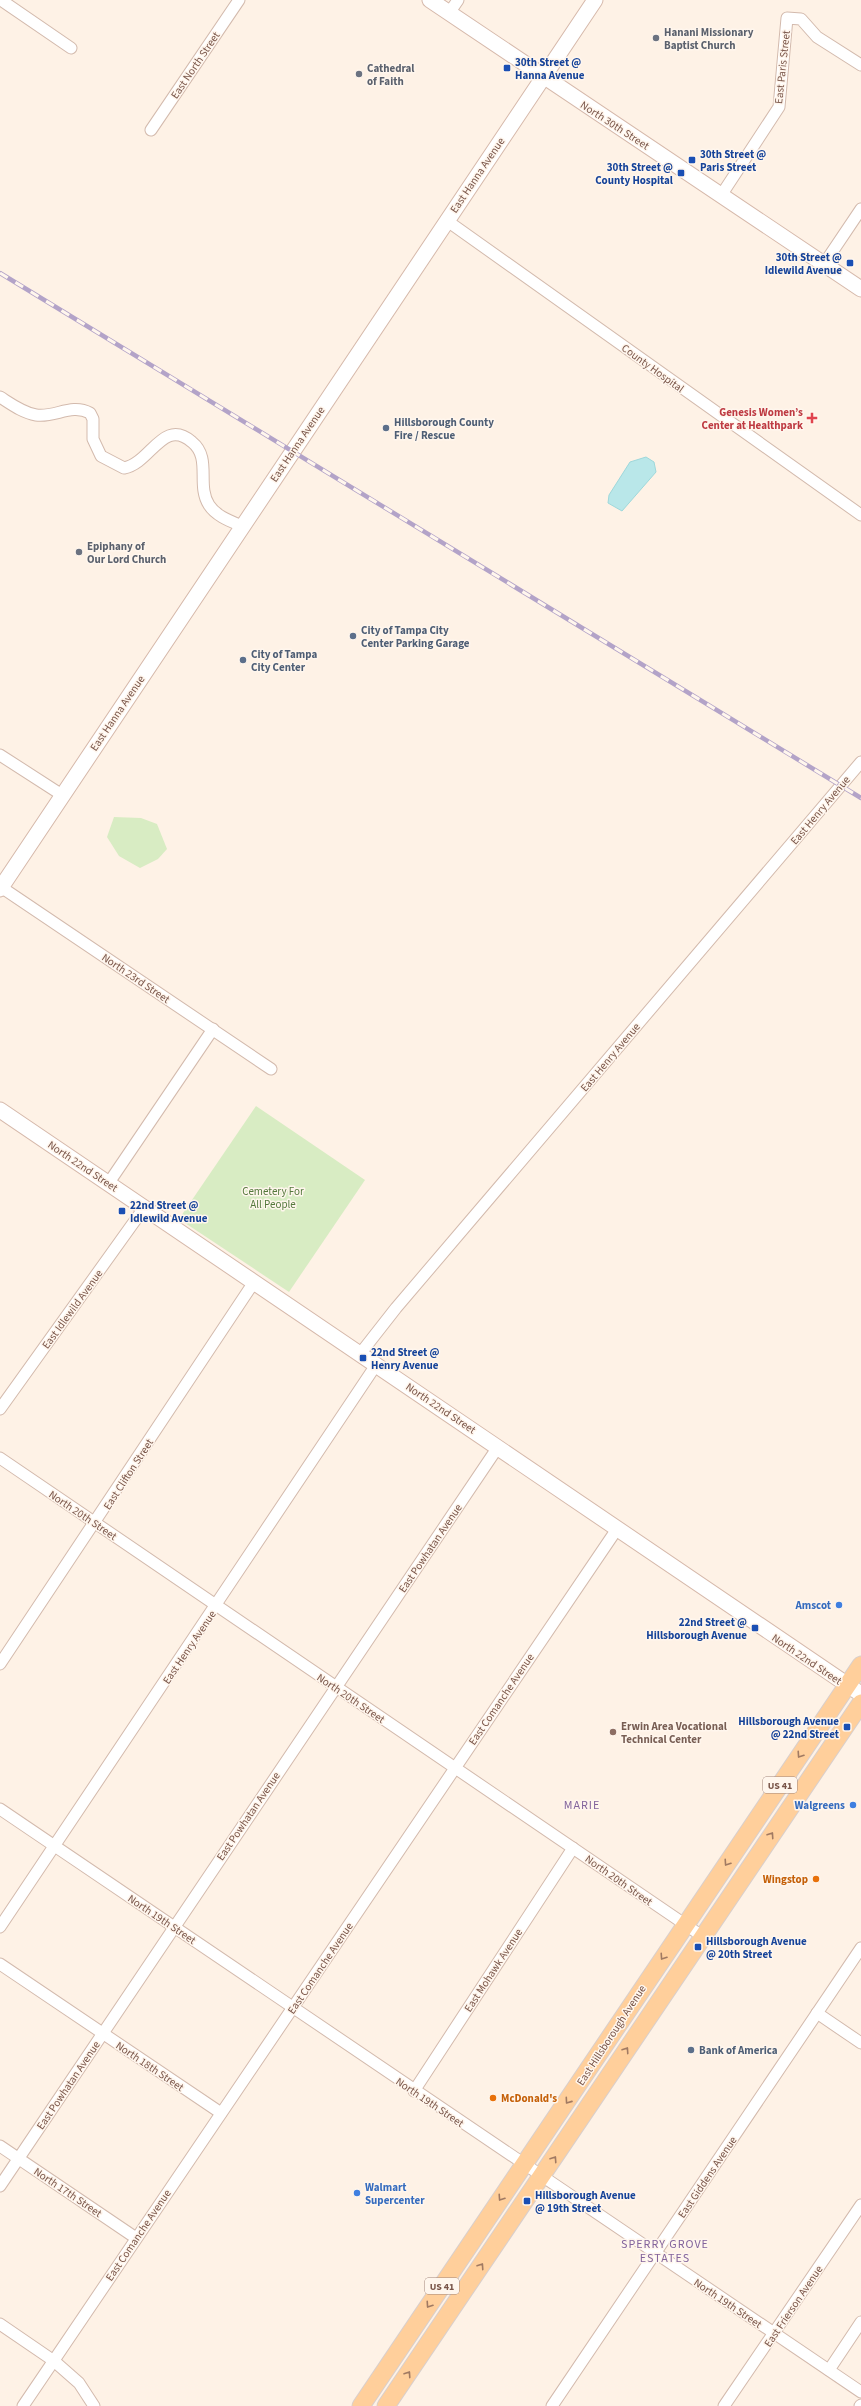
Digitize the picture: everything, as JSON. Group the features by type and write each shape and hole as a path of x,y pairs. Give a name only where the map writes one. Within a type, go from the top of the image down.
{"main road":[{"name":"East Hillsborough Avenue","path":"361,2406 684,1925 854,1690 861,1665"},
{"name":"East Hillsborough Avenue","path":"386,2406 702,1936 861,1703"}],"street":[{"path":"1,0 71,48"},
{"name":"East North Street","path":"151,130 239,0"},
{"name":"North 30th Street","path":"430,0 543,77 722,194 861,289"},
{"path":"449,13 458,0"},
{"name":"East Hanna Avenue","path":"1,888 446,220 595,0"},
{"name":"East Paris Street","path":"722,194 779,107 787,18 801,19 817,37 861,65"},
{"path":"824,264 861,209"},
{"name":"County Hospital","path":"446,220 861,515"},
{"path":"0,397 27,413 37,416 82,409 90,413 93,419 93,438 100,456 124,468 132,466 143,459 160,439 166,436 182,435 194,443 203,459 203,476 208,503 217,513 242,526"},
{"path":"0,755 62,795"},
{"name":"East Henry Avenue","path":"360,1354 396,1308 861,762"},
{"name":"North 23rd Street","path":"1,888 271,1068"},
{"path":"108,1184 213,1029"},
{"name":"North 22nd Street","path":"0,1110 854,1690"},
{"name":"East Idlewild Avenue","path":"0,1409 144,1208"},
{"name":"East Clifton Street","path":"0,1664 254,1282"},
{"name":"East Henry Avenue","path":"0,1927 376,1365"},
{"name":"East Powhatan Avenue","path":"0,2186 498,1447"},
{"name":"North 20th Street","path":"0,1458 702,1936"},
{"name":"East Comanche Avenue","path":"23,2406 617,1529"},
{"name":"North 19th Street","path":"0,1809 523,2165 542,2176 861,2392"},
{"name":"East Mohawk Avenue","path":"414,2091 573,1848"},
{"name":"East Giddens Avenue","path":"552,2406 861,1948"},
{"name":"North 18th Street","path":"0,1964 221,2113"},
{"path":"817,2013 861,2043"},
{"name":"North 17th Street","path":"0,2146 136,2238"},
{"name":"East Frierson Avenue","path":"724,2406 861,2205"},
{"path":"829,2370 861,2322"},
{"path":"0,2324 54,2361 79,2383 94,2406"}],"green space":[{"path":"114,817 141,818 157,824 167,849 158,859 140,868 119,856 107,837"},
{"name":"Cemetery For All People","path":"256,1106 365,1180 289,1292 179,1219"}],"water":[{"path":"646,457 654,462 656,472 622,511 608,503 609,495 630,462"}],"railway":[{"path":"0,273 861,798"}],"place":[{"name":"Hanani Missionary Baptist Church","path":"656,38"},
{"name":"30th Street @ Hanna Avenue","path":"507,68"},
{"name":"Cathedral of Faith","path":"359,74"},
{"name":"30th Street @ Paris Street","path":"692,160"},
{"name":"30th Street @ County Hospital","path":"681,173"},
{"name":"30th Street @ Idlewild Avenue","path":"850,263"},
{"name":"Genesis Women’s Center at Healthpark","path":"812,418"},
{"name":"Hillsborough County Fire / Rescue","path":"386,428"},
{"name":"Epiphany of Our Lord Church","path":"79,552"},
{"name":"City of Tampa City Center Parking Garage","path":"353,636"},
{"name":"City of Tampa City Center","path":"243,660"},
{"name":"22nd Street @ Idlewild Avenue","path":"122,1211"},
{"name":"22nd Street @ Henry Avenue","path":"363,1358"},
{"name":"Amscot","path":"839,1605"},
{"name":"22nd Street @ Hillsborough Avenue","path":"755,1628"},
{"name":"Hillsborough Avenue @ 22nd Street","path":"847,1727"},
{"name":"Erwin Area Vocational Technical Center","path":"613,1732"},
{"name":"Walgreens","path":"853,1805"},
{"name":"Wingstop","path":"816,1879"},
{"name":"Hillsborough Avenue @ 20th Street","path":"698,1947"},
{"name":"Bank of America","path":"691,2050"},
{"name":"McDonald's","path":"493,2098"},
{"name":"Walmart Supercenter","path":"357,2193"},
{"name":"Hillsborough Avenue @ 19th Street","path":"527,2201"}],"district":[{"name":"MARIE","path":"582,1805"},
{"name":"SPERRY GROVE ESTATES","path":"665,2251"}]}
